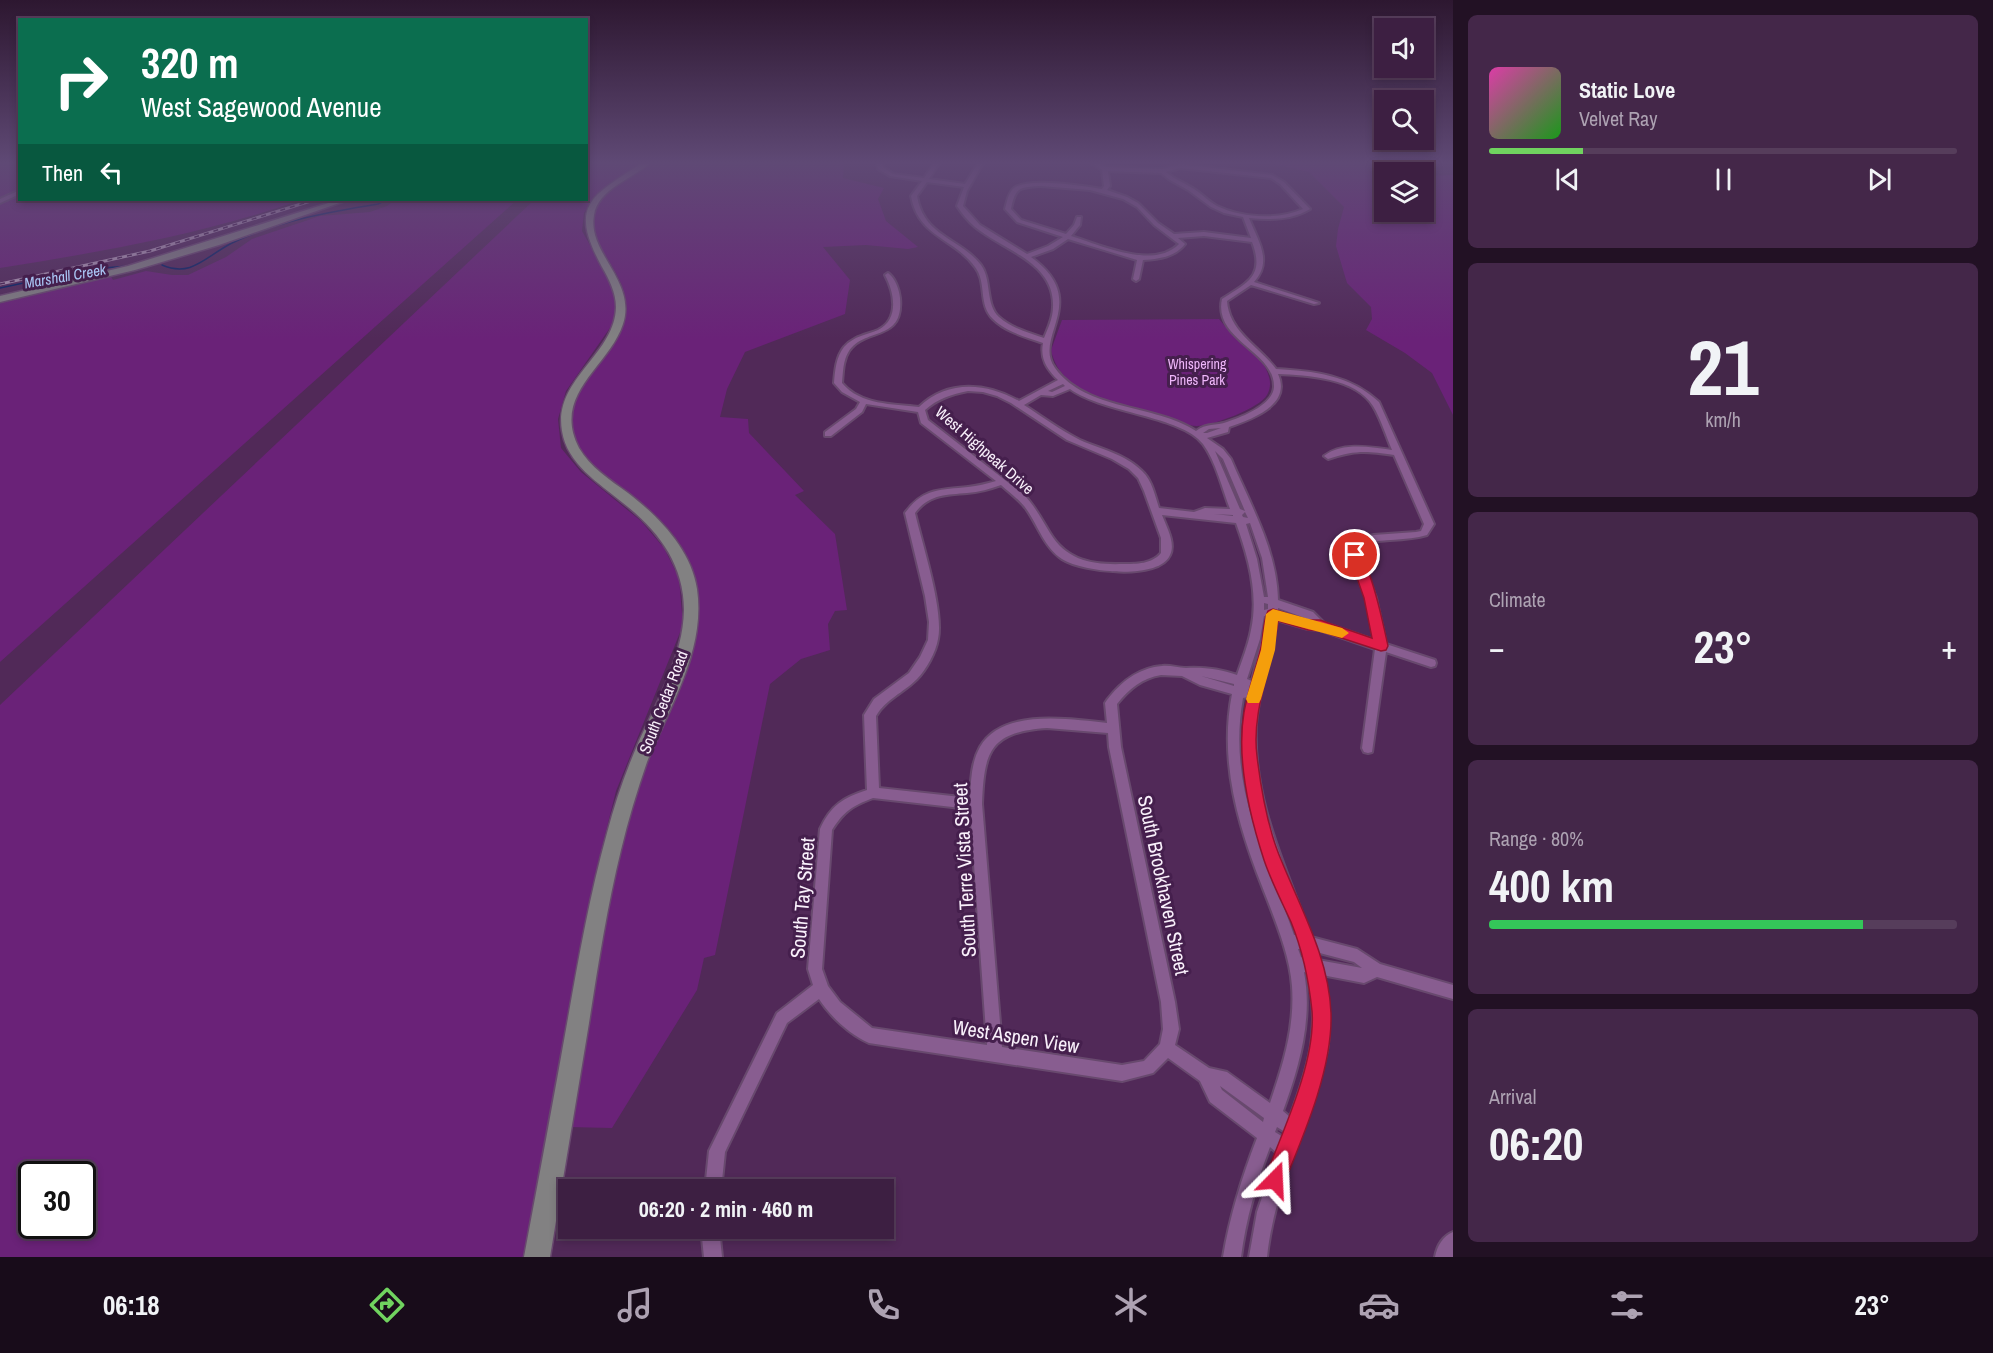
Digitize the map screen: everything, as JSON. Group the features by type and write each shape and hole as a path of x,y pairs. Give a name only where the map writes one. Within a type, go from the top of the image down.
{"street":[{"path":"0,299 84,282 142,267 279,222"},
{"name":"South Cedar Road","path":"537,1257 603,881 625,798 678,671 690,629 690,588 679,558 663,533 638,508 600,479 578,457 568,434 565,414 571,396 618,325 622,308 620,290 593,241 589,222"},
{"path":"926,222 936,233 967,254 978,266 985,280 988,305 992,314 1019,333 1047,339"},
{"path":"973,222 982,230 1024,254 1047,276 1055,293 1057,310 1047,339 1045,357 1050,368 1067,384 1101,402 1163,419 1185,427 1201,438 1215,459 1269,568 1273,608 1268,650 1255,693 1249,754 1258,809 1272,861 1307,943 1322,1012 1320,1047 1275,1180 1259,1235 1258,1257"},
{"path":"1022,222 1140,258 1151,258 1179,249 1182,244 1154,222"},
{"path":"1024,254 1044,249 1066,237 1076,229 1078,222"},
{"path":"1201,438 1225,430 1225,425 1267,408 1278,388 1274,374 1228,323 1222,310 1224,300 1252,283 1261,271 1261,257 1248,222"},
{"path":"1174,236 1203,234 1255,240"},
{"path":"1136,279 1140,258"},
{"path":"888,275 897,298 894,322 888,328 853,342 846,349 838,372 838,383 842,391 864,400 921,410 930,400 964,387 990,390 1020,404 1067,437 1124,462 1141,474 1156,511 1197,514 1208,518 1245,517"},
{"path":"1252,283 1316,303"},
{"path":"1274,374 1306,379 1311,376 1335,379 1368,394 1376,404 1429,524 1424,533 1409,538 1373,537 1358,541 1355,555 1371,598 1381,646 1368,748"},
{"path":"1020,404 1042,393 1053,394 1067,384"},
{"path":"828,434 859,410 864,400"},
{"name":"West Highpeak Drive","path":"921,410 924,421 1023,498 1050,540 1065,557 1088,565 1139,568 1157,565 1166,557 1167,546 1156,511"},
{"path":"1328,456 1341,449 1353,447 1397,453"},
{"path":"873,794 870,716 878,702 913,676 925,659 933,640 934,622 930,596 910,513 916,503 927,495 980,489 1001,482"},
{"path":"1232,1257 1234,1239 1298,1036 1300,1005 1294,963 1288,941 1256,858 1241,806 1233,752 1235,710 1253,644 1259,604 1255,565 1245,517"},
{"path":"1259,604 1273,608 1308,625 1320,626 1431,663"},
{"name":"South Brookhaven Street","path":"1167,1048 1171,1029 1168,1002 1114,729 1111,703 1124,685 1141,675 1168,670 1185,672 1202,681 1240,686"},
{"path":"1240,686 1255,693"},
{"name":"South Terre Vista Street","path":"995,1054 976,804 979,766 987,745 1004,732 1031,724 1055,723 1114,729"},
{"name":"South Tay Street","path":"820,989 815,969 826,829 836,813 850,801 873,794 976,804"},
{"path":"1288,941 1307,943 1358,957 1376,970 1453,992"},
{"path":"1294,963 1364,976 1376,970"},
{"path":"714,1179 717,1150 782,1018 820,989"},
{"name":"West Aspen View","path":"820,989 839,1012 869,1035 1122,1074 1148,1068 1167,1048"},
{"path":"1167,1048 1206,1075 1221,1078 1294,1129"},
{"path":"1206,1075 1216,1096 1286,1150"},
{"path":"711,1239 713,1257"},
{"path":"1444,1257 1453,1242"}],"green space":[{"path":"0,222 232,222 114,248 0,268"},
{"path":"303,222 493,222 0,662 0,299 110,275 113,280 146,271 188,275 226,257 252,239"},
{"path":"511,222 583,222 582,231 612,284 617,304 612,325 566,391 558,419 561,448 581,472 641,521 664,548 679,578 683,625 616,791 596,871 525,1257 0,1257 0,705"},
{"path":"593,222 887,222 918,247 908,249 866,245 823,247 850,280 845,314 745,352 727,389 720,417 748,419 749,433 804,491 795,495 835,534 847,610 835,611 828,624 830,650 801,659 770,684 715,955 704,958 697,990 612,1128 567,1127 621,846 639,780 685,672 698,617 698,590 690,563 681,545 669,530 650,511 591,465 573,435 571,417 580,388 616,340 626,312 625,297 620,282 593,229"},
{"path":"1340,222 1453,222 1453,415 1432,373 1405,353 1366,330 1372,319 1371,307 1347,283 1336,246"},
{"name":"Whispering Pines Park","path":"1219,319 1261,361 1269,377 1270,386 1267,395 1255,405 1224,420 1204,425 1189,425 1163,415 1096,397 1067,379 1057,366 1051,350 1062,320"}],"waterway":[{"name":"Marshall Creek","path":"162,265 182,269 190,267 249,235 291,222"},
{"name":"Marshall Creek","path":"0,288 89,269 130,266"}],"railway":[{"path":"0,284 150,251 244,222"}],"slow traffic":[{"path":"1254,699 1258,678 1268,650 1273,614 1342,633"}],"route":[{"path":"1275,1180 1303,1104 1320,1047 1322,1012 1312,958 1301,924 1272,861 1258,809 1249,754 1251,715 1258,678 1268,650 1273,614 1308,625 1320,626 1381,646 1371,598 1355,555"}]}
